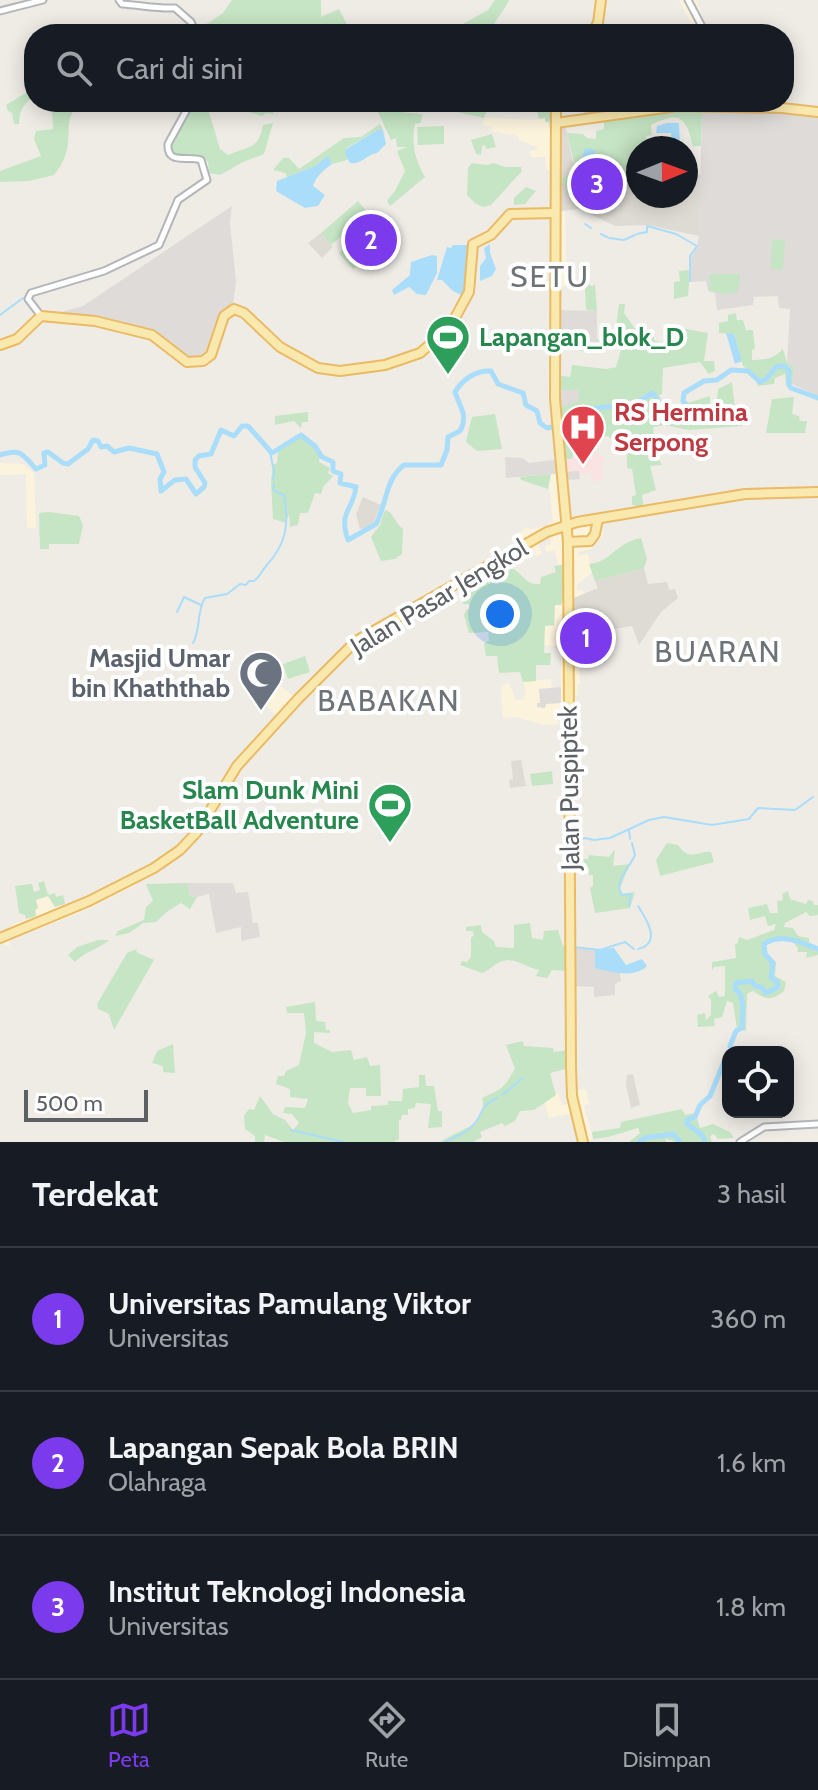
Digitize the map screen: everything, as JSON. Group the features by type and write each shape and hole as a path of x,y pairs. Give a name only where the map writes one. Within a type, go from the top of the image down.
{"main road":[{"path":"597,24 601,0"},
{"path":"794,109 818,112"},
{"name":"Jalan Puspiptek","path":"556,112 554,213 558,429 564,493 562,526 568,542 571,1067 572,1093 583,1142"},
{"path":"556,123 629,112"},
{"path":"0,345 17,339 41,316 95,321 152,335 187,362 198,363 211,355 224,316 234,309 244,313 280,347 318,368 340,371 385,365 420,353 450,327 469,292 471,248 474,243 491,235 510,214 554,213"},
{"name":"Jalan Pasar Jengkol","path":"0,938 89,901 154,868 180,850 197,832 237,766 356,641 562,526 745,494 818,492"},
{"path":"564,493 569,519 577,522"},
{"path":"568,542 590,541 595,534 596,520"}],"street":[{"path":"0,11 43,0"},
{"path":"119,0 121,4 158,10 175,8 193,24"},
{"path":"688,0 701,24"},
{"path":"41,316 28,298 31,293 104,271 159,245 178,200 207,180 201,160 178,160 168,150 168,144 186,112"},
{"path":"740,1142 764,1127 818,1124"}],"shaded area":[{"path":"679,0 696,0 705,24 691,24"},
{"path":"794,111 818,114 818,396 792,384 794,367 787,363 790,309 779,308 778,296 754,297 753,305 717,310 715,293 708,291 706,281 689,282 691,258 699,236 702,112"},
{"path":"584,112 617,112 585,116"},
{"path":"484,118 545,118 554,139 554,154 549,156 553,173 547,170 545,157 531,157 530,151 537,150 537,147 519,140 519,136 491,131 492,127 482,125"},
{"path":"565,123 573,162 578,167 626,170 626,208 698,208 698,174 701,174 699,236 647,225 615,226 579,209 555,212 559,134"},
{"path":"232,206 230,223 236,282 233,305 227,307 211,351 203,358 187,358 156,334 48,316 83,306"},
{"path":"565,211 567,286 561,286 560,310 555,310 555,212"},
{"path":"321,233 333,247 322,258 308,243"},
{"path":"555,310 597,311 597,339 601,340 601,348 594,347 590,353 578,350 577,339 556,333"},
{"path":"556,390 578,390 579,401 557,408"},
{"name":"RS Hermina Serpong","path":"580,451 583,460 592,459 592,452 598,452 605,460 602,480 592,482 590,472 580,476 579,471 563,472 562,459"},
{"path":"505,457 522,458 529,463 562,459 579,471 580,479 564,480 563,473 506,478"},
{"path":"0,463 23,464 34,473 36,528 27,528 26,474 0,475"},
{"path":"563,472 567,505 570,505 572,516 581,515 581,520 602,518 603,537 592,543 592,549 578,552 578,555 588,554 592,572 577,585 577,590 584,592 570,645 580,645 585,650 585,658 579,659 578,695 568,697 568,713 556,719 559,724 544,725 516,717 503,718 501,689 509,683 516,700 523,700 526,692 523,682 551,679 552,688 539,690 545,707 545,704 561,702 561,646 544,645 545,626 554,625 555,605 566,564 558,565 555,550 546,552 545,547 551,544 548,533 536,539 542,554 536,556 530,543 516,551 513,538 527,527 531,529 553,522 549,483 551,474"},
{"path":"363,497 381,505 372,526 360,529 356,514"},
{"path":"644,568 648,584 667,582 669,590 675,589 678,598 661,612 639,645 632,626 603,631 606,663 585,658 585,651 580,645 569,645 569,600 598,588 595,581"},
{"path":"281,686 296,699 279,718 266,706 269,702 264,697 278,691"},
{"path":"561,687 561,703 537,707 540,703 539,689"},
{"path":"521,760 526,786 510,788 509,780 513,779 511,761"},
{"path":"187,883 233,883 236,893 248,892 253,923 258,923 260,937 241,941 241,927 216,933 209,894 190,896"},
{"path":"122,884 138,884 82,912 19,936 18,933 8,938 10,945 5,946 2,938 8,934 6,930 13,924 36,916 36,900 48,896 55,907 78,900 80,905"},
{"path":"572,948 595,950 595,968 620,973 621,981 615,984 615,995 594,997 594,987 573,986"},
{"path":"633,1074 640,1105 631,1108 626,1085 627,1075"},
{"path":"586,1089 589,1104 584,1106 593,1139 584,1141 574,1113 549,1118 545,1104 547,1099 558,1093 562,1105 575,1103 574,1091"}],"green space":[{"path":"232,0 321,0 321,17 339,9 347,24 206,24 223,13"},
{"path":"495,0 509,0 495,24 463,24 488,10"},
{"path":"24,94 19,124 14,124 12,113 6,105"},
{"path":"52,112 73,112 66,152 54,175 29,181 0,182 0,171 41,156 34,139 36,131 53,129"},
{"path":"189,112 209,112 220,149 228,155 252,146 263,125 273,123 264,154 220,175 209,173 208,162 202,157 178,158 170,152 171,145"},
{"path":"249,112 274,112 262,116"},
{"path":"378,112 422,114 421,123 415,124 414,145 425,177 390,206 387,201 405,171 397,151 407,147 397,147 396,138 391,140"},
{"path":"457,112 486,112 484,118"},
{"path":"537,112 556,112 556,121 539,119"},
{"path":"650,112 702,112 701,146 698,146 698,136 690,136 684,122 668,118 651,125 652,135 626,136 625,171 577,167 567,133 596,139 596,131 604,129 604,117"},
{"path":"380,124 383,130 379,129 346,148 347,160 332,164 328,157 287,177 285,173 273,170 283,158 289,158 299,169 344,138 361,137"},
{"path":"444,126 444,144 418,145 417,127"},
{"path":"492,134 496,147 486,149 485,145 482,146 481,155 476,154 471,140"},
{"path":"472,163 521,167 522,171 491,205 484,207 467,195 468,168"},
{"path":"559,177 576,177 576,187 584,188 583,194 567,195 567,185 559,185"},
{"path":"526,187 536,191 525,204 514,205 514,198"},
{"path":"358,201 373,219 352,237 347,232 331,245 321,233"},
{"path":"377,221 391,237 353,269 339,253"},
{"path":"772,239 785,240 783,270 771,269"},
{"path":"690,270 688,296 674,299 674,282 680,281 679,271"},
{"path":"709,274 740,274 739,290 729,294 710,291"},
{"path":"580,279 591,286 595,285 597,311 586,310 585,288"},
{"path":"619,304 625,304 624,313 640,336 652,335 655,341 664,342 670,326 708,333 704,361 714,361 715,371 709,374 700,362 663,368 662,394 659,395 662,402 682,410 684,404 710,396 710,405 716,407 718,389 732,382 735,409 744,411 742,426 689,430 664,425 653,427 656,455 662,465 650,466 656,490 642,495 644,511 636,512 635,505 632,505 632,496 636,495 632,469 627,468 627,455 608,436 592,438 578,431 573,433 576,441 572,459 562,459 557,408 579,401 578,390 556,390 556,375 570,377 572,365 606,369 616,367 622,347 614,342"},
{"path":"736,313 737,320 743,320 746,330 753,330 755,349 752,350 752,360 770,358 783,349 787,363 794,367 792,384 786,386 785,374 775,378 774,384 758,386 754,375 743,366 734,334 719,333 719,323 728,321 728,315"},
{"path":"794,397 792,414 799,416 800,421 807,421 805,433 766,433 772,399"},
{"path":"308,412 308,422 302,422 301,428 294,421 275,425 275,416"},
{"path":"495,414 502,449 477,451 466,442 472,417"},
{"path":"295,435 311,443 320,457 319,462 330,468 328,473 333,476 321,494 315,493 308,513 300,513 298,525 290,527 289,514 286,523 273,519 271,482 278,450 293,440"},
{"path":"551,474 548,489 520,477"},
{"path":"385,510 403,529 402,554 395,559 381,561 371,537 380,525"},
{"path":"39,513 79,516 83,525 79,544 49,544 49,549 40,549"},
{"path":"641,538 647,559 644,568 595,581 589,564"},
{"path":"502,559 507,569 514,569 536,584 540,584 541,577 556,572 554,566 566,564 566,600 561,605 555,605 554,625 545,626 544,653 551,653 550,665 536,665 536,681 523,682 520,672 499,673 497,656 486,656 484,643 489,641 488,632 469,633 464,615 470,609 469,604 463,604 462,593 470,592 474,584 499,570 496,562"},
{"path":"305,656 310,672 288,679 283,664"},
{"path":"552,771 553,784 532,786 530,774"},
{"path":"667,843 678,845 691,855 711,852 714,862 660,876 656,860"},
{"path":"615,849 613,866 630,864 619,890 622,894 635,892 630,908 595,913 590,888 593,886 593,875 589,875 589,868 572,870 572,858 588,859 589,855 609,857"},
{"path":"44,881 48,895 63,895 65,904 55,907 48,896 36,900 36,916 26,919 19,913 15,886 32,884 34,892 40,890 38,883"},
{"path":"187,883 190,896 197,897 190,909 181,903 156,922 143,923 129,933 115,936 118,931 144,920 146,907 153,901 146,884"},
{"path":"788,891 790,899 806,904 808,900 813,901 814,905 818,905 818,915 810,916 806,912 785,923 784,927 793,928 798,936 809,938 809,947 818,949 818,955 806,958 807,952 797,952 798,948 789,938 769,942 765,953 776,962 775,976 786,982 784,991 768,998 753,991 747,994 746,1031 737,1029 733,1003 727,1001 722,1017 714,1019 715,1026 698,1027 697,1015 705,1013 706,1020 711,1015 708,996 716,991 719,997 725,996 725,966 712,970 712,962 736,958 735,944 739,937 747,940 774,930 776,924 768,926 765,916 750,920 748,908 767,904 770,913 778,913 777,901 783,900 782,894"},
{"path":"530,923 532,938 543,940 544,931 558,930 563,946 569,947 569,971 552,970 547,978 536,976 539,970 511,960 500,962 482,973 460,965 471,957 471,937 474,936 473,931 466,931 466,927 481,925 482,932 494,941 496,947 514,948 514,925"},
{"path":"109,940 75,962 68,955 77,947"},
{"path":"137,949 136,952 154,960 114,1030 109,1014 98,1009 97,1004 127,953"},
{"path":"315,1002 316,1021 325,1022 326,1030 330,1033 314,1032 314,1043 332,1052 351,1050 354,1060 367,1057 370,1066 380,1065 381,1096 366,1096 366,1088 350,1088 348,1103 353,1113 371,1110 371,1106 388,1105 388,1101 402,1101 403,1089 419,1087 419,1075 425,1075 426,1086 434,1086 438,1111 442,1111 442,1127 428,1128 431,1104 416,1103 415,1108 408,1109 408,1115 402,1115 399,1120 399,1139 394,1142 284,1142 265,1135 264,1142 255,1142 255,1136 245,1129 244,1116 249,1109 254,1110 260,1096 273,1114 285,1120 293,1130 299,1123 292,1114 283,1113 285,1107 305,1108 308,1099 290,1097 290,1089 276,1084 278,1076 284,1076 286,1071 299,1065 306,1033 304,1013 287,1013 286,1007"},
{"path":"523,1041 524,1046 553,1048 554,1052 569,1050 569,1068 550,1073 556,1095 534,1110 520,1111 515,1121 505,1126 502,1123 480,1132 482,1137 473,1142 441,1142 477,1121 483,1108 482,1098 502,1087 515,1069 506,1045"},
{"path":"173,1044 175,1073 163,1072 163,1066 152,1063 157,1051"},
{"path":"682,1109 685,1115 695,1113 700,1128 713,1124 730,1132 734,1138 718,1139 714,1134 710,1136 712,1142 666,1139 666,1142 629,1142 640,1133 638,1128 593,1139 592,1132 620,1128 621,1122"}],"water":[{"path":"679,123 680,136 656,133 657,126"},
{"path":"379,129 383,130 386,144 377,153 350,163 345,155 346,149"},
{"path":"585,148 595,150 594,157 605,158 603,166 581,163"},
{"path":"328,156 332,164 318,176 313,186 325,195 318,206 305,208 276,191 277,181 315,166"},
{"path":"490,244 496,269 492,276 480,281 480,266 486,258 484,248"},
{"path":"469,245 465,297 442,280 437,280 447,247"},
{"path":"437,256 437,273 426,295 417,294 409,287 394,295 392,290 410,275 411,262"},
{"path":"726,333 734,334 742,361 735,364"},
{"path":"614,948 626,965 642,959 647,966 629,973 595,968 595,950"}],"waterway":[{"path":"585,224 591,228"},
{"path":"637,234 647,232 647,226 676,234 697,246 690,256 690,281"},
{"path":"601,234 607,237"},
{"path":"609,238 624,240 635,235"},
{"path":"0,315 23,298"},
{"path":"0,455 21,454 36,469 45,465 44,453 48,452 68,464 88,449 93,440 114,452 129,448 157,454 164,472 160,479 161,491 175,480 186,479 196,494 205,483 195,467 195,460 211,454 221,430 234,436 242,426 248,426 272,453 301,435 315,446 322,457 333,462 333,471 341,474 340,483 356,487 345,517 348,540 376,524 393,477 404,465 441,465 448,437 460,431 464,420 455,392 466,379 480,372 491,371 498,384 523,393 526,405 537,411 540,423 547,428 564,425 597,408 634,404 653,393 666,407 686,412 690,409 683,401 684,393 704,381 717,380 731,370 748,371 760,382 776,367 785,366 789,371 791,388 818,398"},
{"path":"270,452 273,480"},
{"path":"193,643 205,598 227,594 240,584 254,581 278,549 285,533 286,516 284,495 273,490 274,484"},
{"path":"177,612 184,597 201,605"},
{"path":"576,842 585,838 610,838 649,820 664,817 712,825 749,819 758,808 795,810 813,797"},
{"path":"629,831 630,839"},
{"path":"629,906 631,894 622,895 619,885 635,855 632,843"},
{"path":"638,906 651,936 645,946 638,949"},
{"path":"730,1046 736,1031 742,1028 743,1005 740,993 735,989 736,983 752,981 766,993 777,988 778,983 771,977 773,963 765,954 764,944 784,939 818,949"},
{"path":"573,947 600,950 625,942 634,949"},
{"path":"705,1142 702,1135 687,1124 687,1120 695,1117 700,1105 710,1096 722,1067"},
{"path":"502,1095 523,1078"},
{"path":"445,1142 468,1129 484,1107 497,1098"},
{"path":"291,1130 343,1142"},
{"path":"639,1142 645,1138 673,1134 680,1142"}],"place":[{"name":"Institut Teknologi Indonesia","path":"597,184"},
{"name":"Lapangan Sepak Bola BRIN","path":"371,240"},
{"name":"Lapangan_blok_D","path":"448,376"},
{"name":"RS Hermina Serpong","path":"583,466"},
{"name":"Universitas Pamulang Viktor","path":"586,638"},
{"name":"Masjid Umar bin Khaththab","path":"261,712"},
{"name":"Slam Dunk Mini BasketBall Adventure","path":"390,844"}],"district":[{"name":"SETU","path":"550,276"},
{"name":"BUARAN","path":"718,651"},
{"name":"BABAKAN","path":"389,700"}]}
